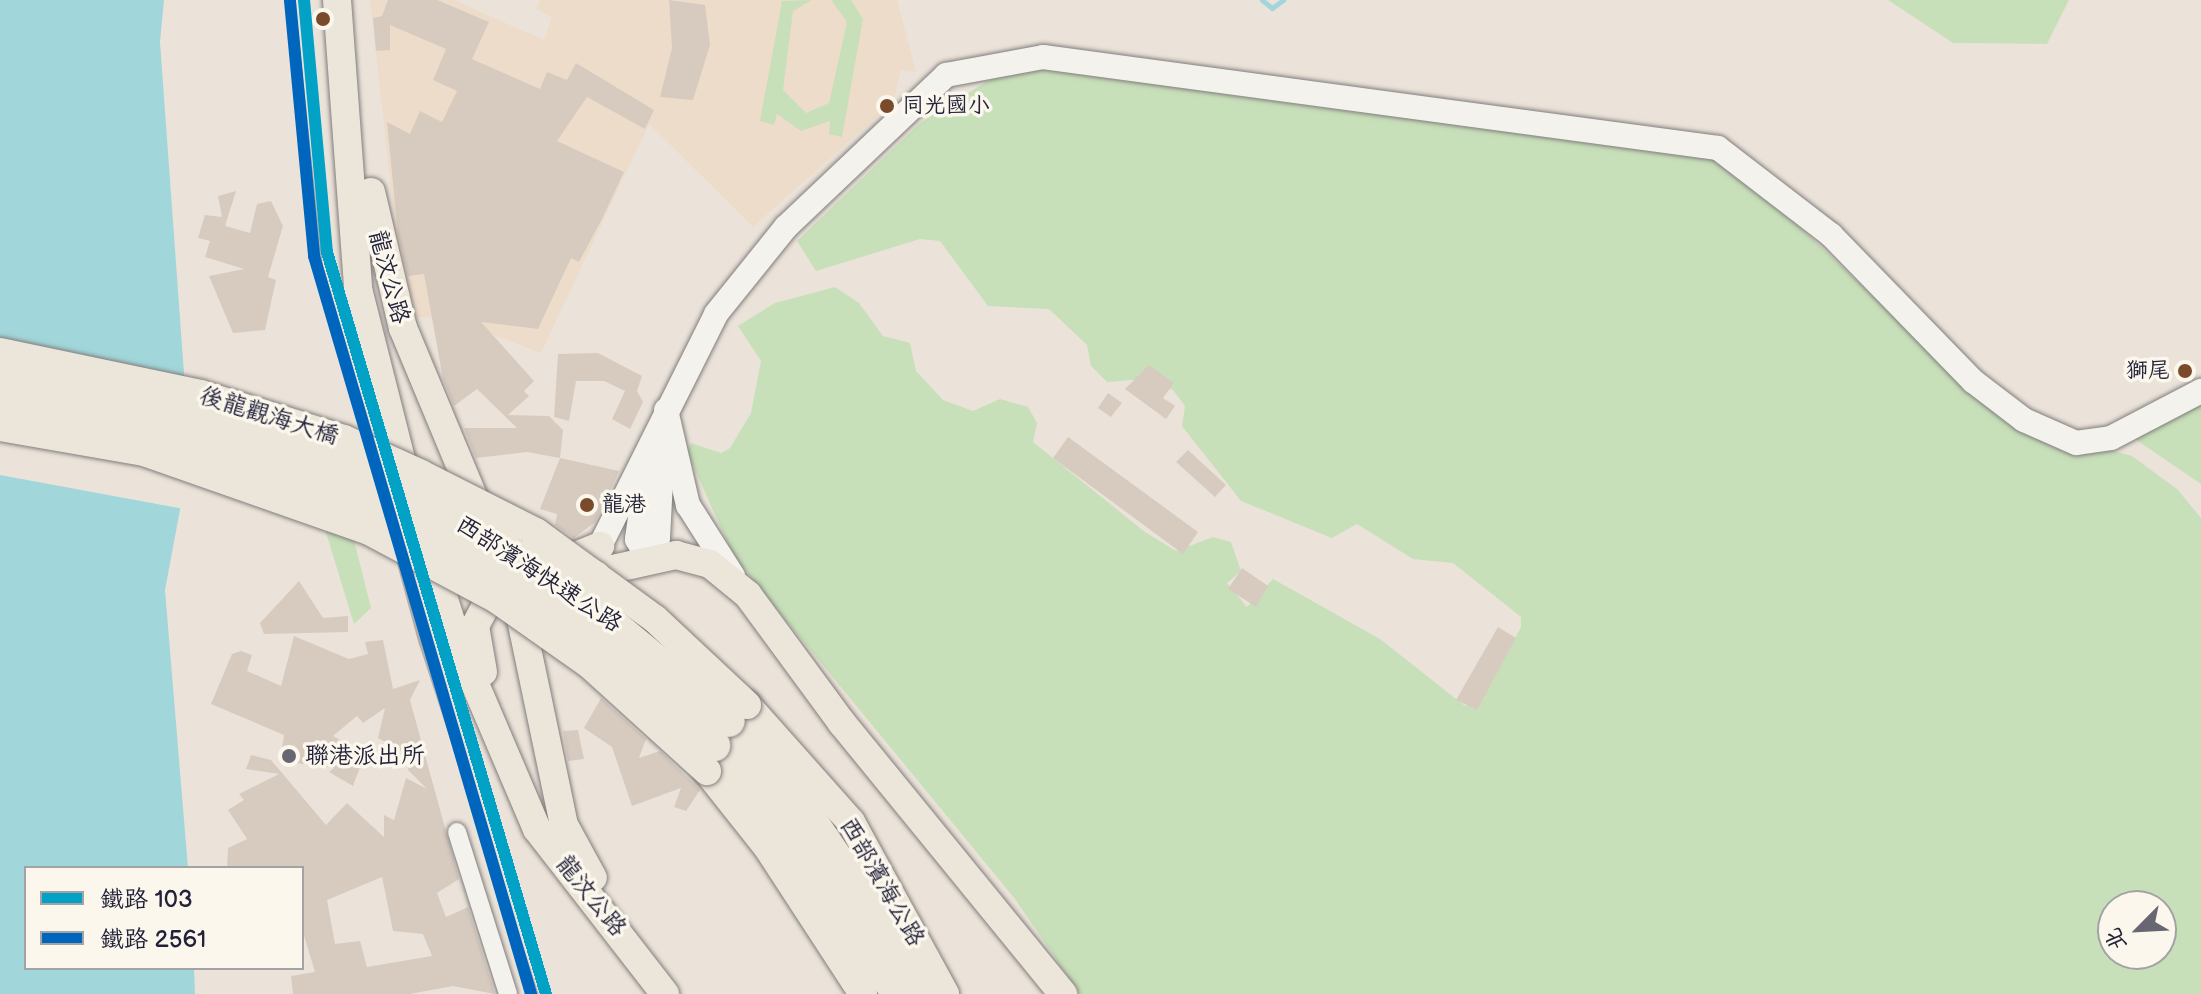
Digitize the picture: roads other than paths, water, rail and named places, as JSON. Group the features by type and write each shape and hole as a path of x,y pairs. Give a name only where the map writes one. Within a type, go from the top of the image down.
{"highway":[{"name":"西部濱海快速公路","path":"0,377 197,419 367,476 445,512 571,590 806,813 928,994"},
{"name":"西部濱海快速公路","path":"0,402 122,428 287,471 460,549 627,663 724,736 898,994"},
{"path":"122,428 229,462 369,531"},
{"path":"367,476 520,536 587,568"}],"main road":[{"name":"龍汶公路","path":"337,0 358,289 382,402 458,644 504,759 537,829 628,943"},
{"name":"龍汶公路","path":"355,0 374,225 403,328 461,470 511,581 564,825 628,943"},
{"path":"540,711 542,621 587,568 727,296 918,94 946,75 985,62 1043,57 1718,148 1831,235 1973,381 2024,420 2076,443 2111,438 2201,391"},
{"path":"355,229 392,339 485,543 511,581"},
{"name":"後龍觀海大橋","path":"0,352 201,394 344,439 536,532 655,619 724,736"},
{"path":"648,559 658,538 666,410"},
{"path":"666,410 688,505 748,595 842,723 1063,994"},
{"path":"0,427 144,452 369,531 498,600 590,665 724,736 768,848 863,994"},
{"path":"461,470 503,543 521,560 587,568"},
{"path":"504,759 475,626 494,591 511,581 676,555 710,564 748,595"},
{"path":"511,581 648,559"},
{"name":"西部濱海公路","path":"724,736 851,822 945,994"},
{"path":"628,943 665,994"},
{"path":"628,943 674,994"}],"street":[{"path":"457,832 508,994"}],"water":[{"path":"0,0 164,0 160,42 190,456 165,590 188,866 24,866 24,970 194,970 195,994 0,994"}],"waterway":[{"path":"1262,0 1272,8 1283,0"}],"railway":[{"path":"292,0 321,276 421,643 536,994"}],"rail line":[{"name":"103","path":"304,0 327,252 546,994"},
{"name":"2561","path":"290,1 314,256 531,994"}],"place":[{"name":"同光國小","path":"887,106"},
{"name":"獅尾","path":"2185,371"},
{"name":"龍港","path":"587,505"},
{"name":"聯港派出所","path":"289,756"}]}
